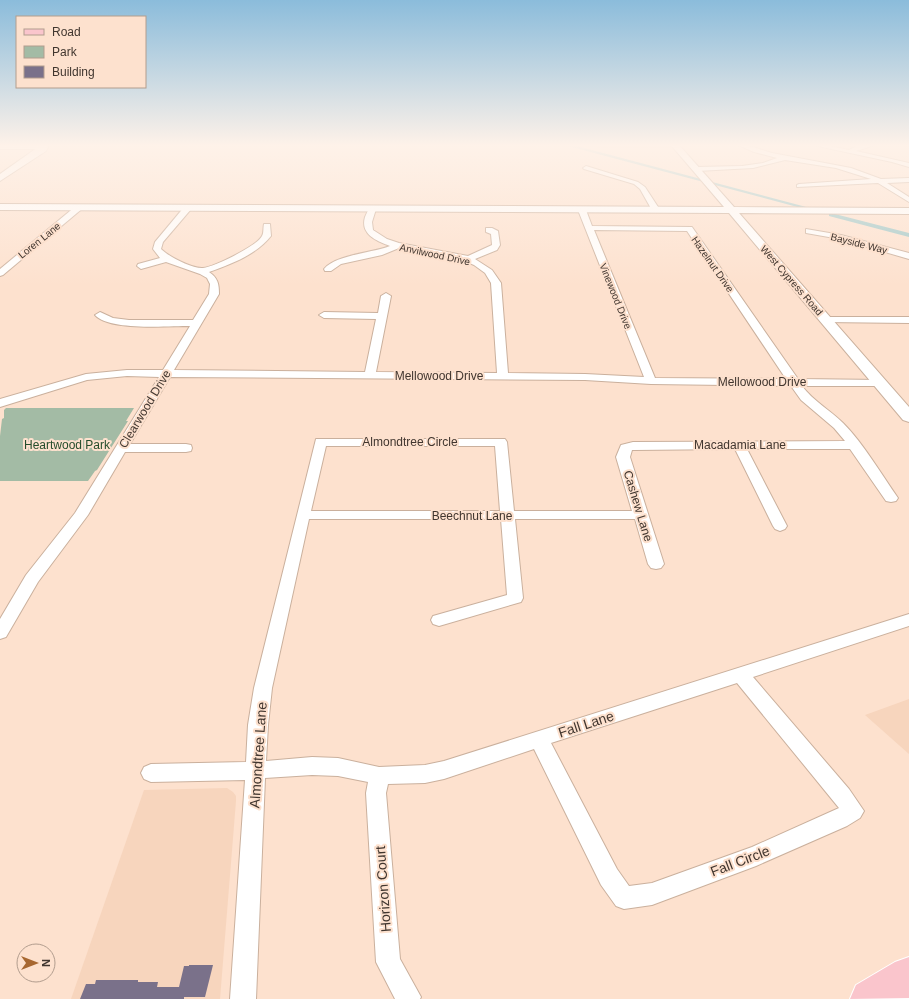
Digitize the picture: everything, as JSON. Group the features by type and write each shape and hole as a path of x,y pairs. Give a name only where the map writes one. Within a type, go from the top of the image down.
{"main road":[{"path":"870,999 909,976"}],"street":[{"path":"645,192 656,210"},
{"name":"West Cypress Road","path":"716,192 881,382 909,417"},
{"path":"897,192 909,200"},
{"path":"0,207 909,211"},
{"name":"Loren Lane","path":"0,273 79,208"},
{"path":"188,208 159,242 157,249 161,256 176,264 203,271 226,262 255,247 267,236 267,226"},
{"name":"Anvilwood Drive","path":"372,209 368,224 369,230 377,237 397,246 475,262 489,272 496,283 503,376"},
{"name":"Vinewood Drive","path":"582,210 651,381"},
{"name":"Hazelnut Drive","path":"589,228 689,229 794,382"},
{"path":"467,260 494,248 496,244 495,233 489,230"},
{"name":"Bayside Way","path":"809,231 854,240 909,256"},
{"path":"328,269 338,262 379,253 397,246"},
{"path":"141,266 166,259"},
{"name":"Clearwood Drive","path":"0,633 32,579 81,515 214,294 216,287 213,280 203,271"},
{"path":"370,375 386,296"},
{"path":"100,315 111,321 129,323 196,323"},
{"path":"324,316 382,316"},
{"path":"827,320 909,320"},
{"name":"Mellowood Drive","path":"0,403 86,377 120,374 503,376 585,377 651,381 881,382"},
{"path":"794,382 805,398 838,425 891,498"},
{"name":"Almondtree Circle","path":"303,515 320,442 501,442 507,516"},
{"name":"Macadamia Lane","path":"626,448 642,445 854,445"},
{"path":"738,445 780,526"},
{"path":"121,448 186,448"},
{"name":"Cashew Lane","path":"626,448 623,457 656,564"},
{"name":"Beechnut Lane","path":"303,515 640,515"},
{"name":"Almondtree Lane","path":"243,999 258,725 263,688 303,515"},
{"path":"439,620 515,598 507,516"},
{"name":"Fall Lane","path":"151,772 256,770 312,766 338,766 379,776 425,774 444,770 909,620"},
{"name":"Fall Circle","path":"539,739 609,877 624,898 652,894 756,856 839,819 853,811 842,794 740,674"},
{"name":"Horizon Court","path":"379,776 376,793 388,962 408,997"}],"shaded area":[{"path":"909,699 909,754 865,715"},
{"path":"227,788 236,796 236,801 220,999 71,999 144,790"}],"green space":[{"name":"Heartwood Park","path":"6,408 134,408 126,421 128,421 97,470 88,481 0,481 0,436 2,419 4,418 4,410"}],"building":[{"path":"213,965 205,997 184,997 184,999 80,999 86,984 95,984 96,980 138,980 138,982 158,982 157,987 179,987 184,966"}],"waterway":[{"path":"745,192 807,208"},
{"path":"831,215 909,235"}]}
